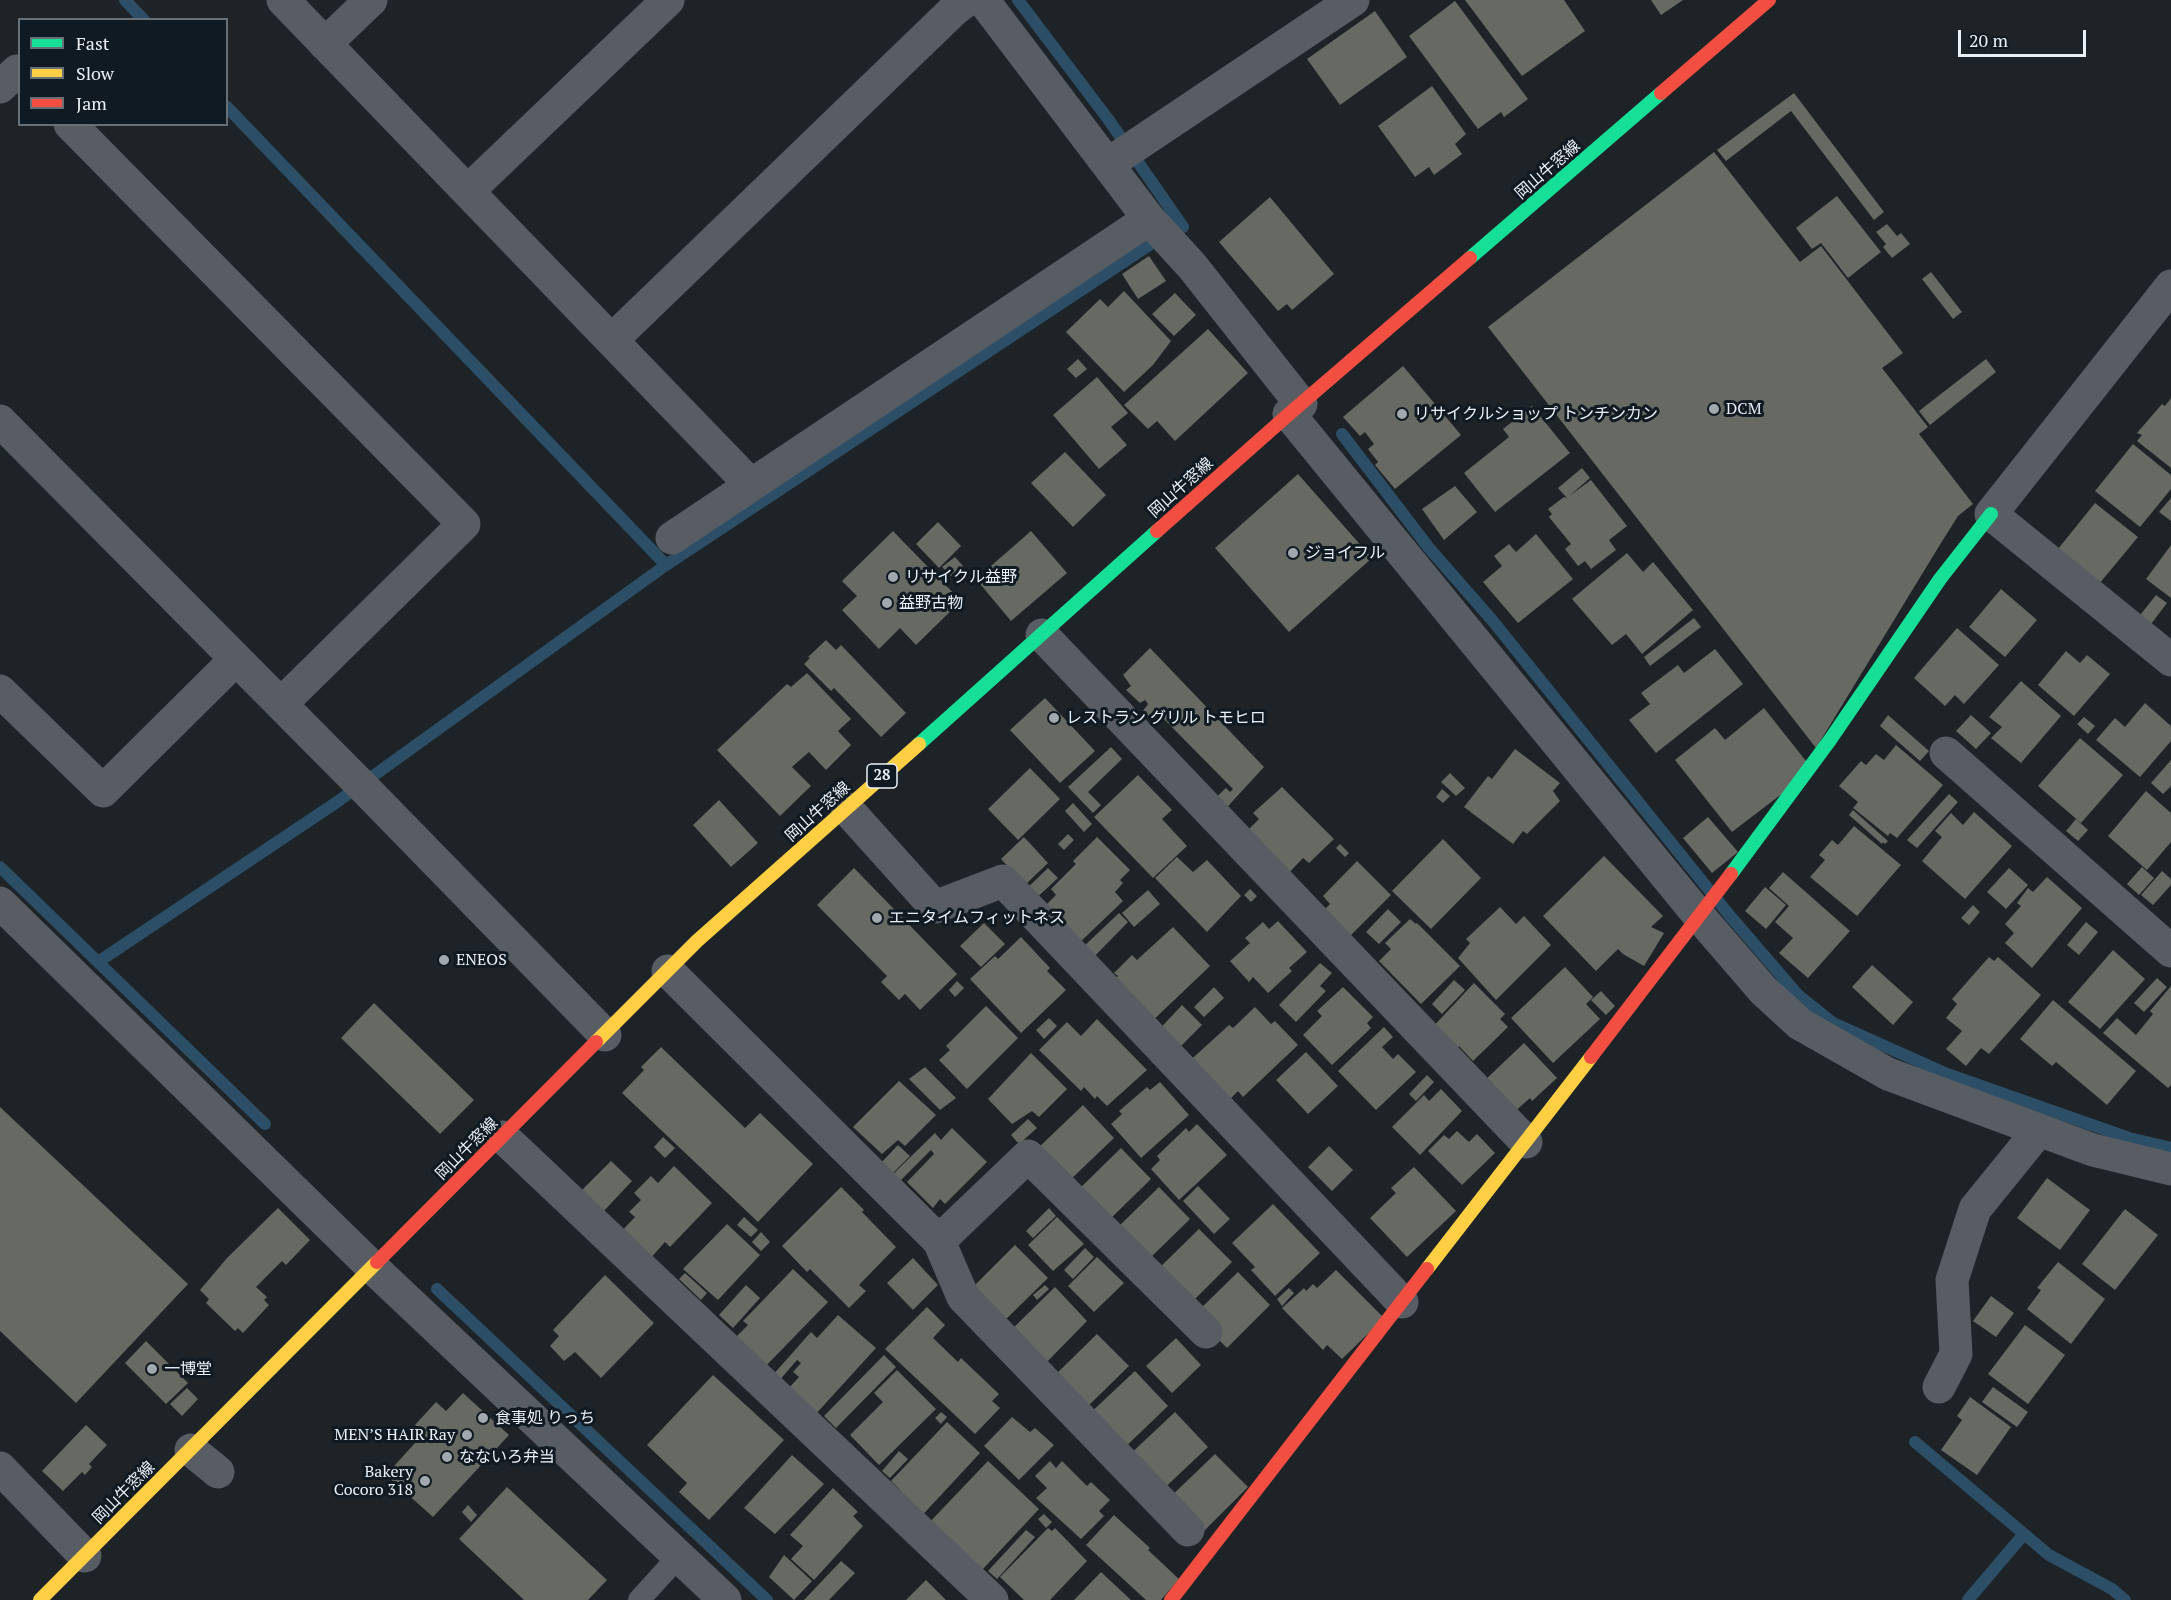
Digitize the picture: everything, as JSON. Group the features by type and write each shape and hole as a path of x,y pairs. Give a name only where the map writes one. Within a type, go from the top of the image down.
{"main road":[{"name":"岡山牛窓線","path":"40,1600 697,942 1295,409 1769,0"},
{"path":"1171,1600 1702,914 1830,740 1940,579 1991,514"}],"street":[{"path":"283,0 750,485"},
{"path":"325,44 371,0"},
{"path":"468,191 668,0"},
{"path":"612,340 954,10 968,0"},
{"path":"982,0 1124,153 1159,230 1192,266 1295,409 1763,990 1800,1024 1888,1074 2093,1150 2171,1169"},
{"path":"1124,153 1353,0"},
{"path":"0,87 18,72"},
{"path":"72,126 464,524 281,704"},
{"path":"672,538 750,485 1159,230"},
{"path":"2171,286 1991,514 2171,660"},
{"path":"6,440 236,659 605,1035"},
{"path":"1042,634 1526,1142"},
{"path":"0,691 103,791 236,659"},
{"path":"1946,753 2171,951"},
{"path":"846,808 935,907 1003,881 1402,1302"},
{"path":"0,903 372,1267 725,1600"},
{"path":"668,971 939,1240 963,1297 1188,1530"},
{"path":"1939,1387 1956,1354 1952,1280 1975,1209 2039,1130"},
{"path":"503,1137 992,1600"},
{"path":"939,1240 1028,1156 1206,1332"},
{"path":"191,1450 219,1472"},
{"path":"0,1468 85,1556"}],"lane":[{"path":"639,1600 679,1556"}],"building":[{"path":"1465,0 1564,0 1585,31 1522,76"},
{"path":"1651,0 1683,0 1661,15"},
{"path":"1455,1 1528,99 1504,117 1501,112 1478,129 1409,36"},
{"path":"1375,11 1407,57 1340,105 1307,59"},
{"path":"1432,86 1466,134 1455,144 1462,154 1434,175 1429,167 1415,177 1378,126"},
{"path":"1794,93 1884,212 1874,220 1791,111 1726,161 1717,150"},
{"name":"DCM","path":"1714,152 1800,262 1821,246 1903,353 1882,368 1928,427 1919,434 1973,504 1958,516 1816,748 1488,327"},
{"path":"1837,196 1881,252 1848,278 1821,243 1812,249 1796,228"},
{"path":"1270,197 1334,274 1292,310 1287,304 1278,311 1219,242"},
{"path":"1887,224 1897,236 1901,233 1910,244 1892,258 1883,247 1886,244 1876,232"},
{"path":"1149,256 1166,281 1138,299 1122,274"},
{"path":"1931,272 1962,312 1953,319 1922,279"},
{"path":"1124,291 1171,341 1153,365 1124,392 1066,332 1100,299 1108,307"},
{"path":"1175,293 1196,315 1174,336 1152,314"},
{"path":"1208,329 1248,373 1175,441 1157,421 1148,429 1124,405"},
{"path":"1078,359 1087,369 1076,378 1067,369"},
{"path":"1986,359 1996,372 1930,425 1919,411"},
{"path":"1403,366 1461,435 1395,489 1375,465 1378,462 1368,449 1374,444 1365,432 1360,436 1343,417"},
{"path":"1097,377 1128,413 1111,427 1127,445 1099,469 1053,415"},
{"path":"2171,398 2171,468 2137,441 2142,435 2137,433 2162,404 2165,406"},
{"path":"1532,406 1570,453 1495,512 1464,473 1509,437 1503,429"},
{"path":"2133,444 2171,475 2171,489 2140,527 2095,491"},
{"path":"1065,452 1106,495 1073,527 1031,483"},
{"path":"1582,468 1590,478 1569,496 1591,480 1627,526 1609,540 1616,550 1591,569 1585,561 1578,566 1565,549 1571,544 1549,517 1552,514 1548,509 1564,497 1567,498 1558,488"},
{"name":"ジョイフル","path":"1298,474 1372,558 1289,632 1215,548"},
{"path":"1455,486 1477,512 1444,540 1422,509"},
{"path":"2171,498 2171,521 2159,512"},
{"path":"2095,503 2138,537 2099,584 2058,549"},
{"path":"938,522 961,546 939,568 916,544"},
{"name":"益野古物","path":"893,531 961,601 916,645 900,628 879,649 842,610 857,596 842,581"},
{"path":"1031,531 1067,573 1011,621 976,579"},
{"path":"1536,534 1573,579 1518,623 1483,582 1502,566 1494,556 1509,544 1516,552"},
{"path":"2171,545 2171,598 2146,579"},
{"path":"1627,553 1643,572 1653,562 1693,610 1642,654 1626,634 1612,645 1572,599"},
{"path":"955,557 963,566 951,576 942,567"},
{"path":"2001,589 2037,620 2005,657 1969,627"},
{"path":"2156,595 2167,603 2148,628 2137,619"},
{"path":"1694,618 1701,627 1650,666 1644,657"},
{"path":"1957,628 1999,665 1964,704 1955,695 1945,706 1914,678"},
{"path":"826,640 836,650 841,645 906,713 881,737 834,688 831,691 804,664"},
{"path":"1150,648 1264,767 1219,816 1208,805 1226,788 1230,792 1233,789 1159,714 1153,721 1143,711 1148,704 1145,700 1140,703 1126,690 1131,686 1123,675"},
{"path":"1715,649 1743,684 1656,753 1629,720 1650,704 1641,693 1678,665 1684,673"},
{"path":"2066,651 2080,663 2087,655 2110,674 2074,716 2038,685"},
{"path":"807,673 851,719 838,731 851,745 826,770 809,752 792,767 811,786 780,816 717,750 787,684 791,687"},
{"path":"2021,681 2061,716 2021,763 1991,738 2002,727 1989,717"},
{"path":"1045,698 1095,751 1060,783 1010,730"},
{"path":"2145,703 2171,726 2171,741 2140,777 2096,740 2115,718 2125,727"},
{"path":"1764,708 1813,770 1732,832 1675,760 1715,728 1725,740"},
{"path":"1888,715 1929,751 1920,761 1880,726"},
{"path":"1971,715 1991,733 1976,749 1956,731"},
{"path":"2084,717 2095,726 2088,734 2077,724"},
{"path":"2080,738 2123,775 2081,823 2038,786"},
{"path":"1896,745 1943,785 1897,838 1890,833 1888,836 1853,808 1858,802 1839,786 1861,761 1866,765 1876,754 1884,760"},
{"path":"1111,747 1122,759 1088,792 1101,805 1093,813 1068,787"},
{"path":"1515,749 1560,783 1553,791 1560,801 1527,834 1523,831 1513,844 1464,807 1488,776 1492,779"},
{"path":"2171,760 2171,786 2163,794 2151,783"},
{"path":"1030,768 1060,799 1018,840 988,809"},
{"path":"1450,773 1465,788 1456,796 1441,782"},
{"path":"1138,775 1172,810 1162,819 1187,846 1153,878 1094,817"},
{"path":"1282,787 1334,839 1309,863 1303,858 1283,879 1241,837 1259,819 1253,813"},
{"path":"1442,789 1450,796 1443,803 1436,797"},
{"path":"2146,791 2171,813 2171,842 2147,870 2108,836"},
{"path":"1949,794 1958,802 1917,848 1907,840"},
{"path":"719,800 758,843 731,867 693,825"},
{"path":"1073,803 1092,824 1084,832 1065,811"},
{"path":"1853,810 1888,841 1882,844 1849,815"},
{"path":"1974,812 2012,846 1965,899 1922,861 1942,837 1935,831 1951,813 1963,825"},
{"path":"1708,817 1738,852 1712,873 1683,838"},
{"path":"2076,819 2088,830 2078,841 2066,831"},
{"path":"1854,826 1901,865 1857,916 1810,877 1825,860 1819,855 1832,840 1838,845"},
{"path":"1068,834 1074,840 1064,850 1058,844"},
{"path":"1024,837 1048,863 1025,885 1001,859"},
{"path":"1097,837 1130,870 1120,880 1123,883 1115,892 1123,901 1074,948 1038,913 1056,895 1051,889 1076,864 1073,861"},
{"path":"1443,839 1481,878 1431,929 1392,891"},
{"path":"1340,844 1349,853 1345,857 1336,848"},
{"path":"1604,856 1663,916 1651,927 1664,933 1644,966 1618,949 1596,971 1543,916"},
{"path":"1177,857 1193,872 1207,860 1241,896 1207,932 1155,878"},
{"path":"1357,861 1391,895 1347,939 1321,913 1330,904 1323,896"},
{"path":"2142,867 2154,878 2139,895 2127,884"},
{"path":"854,868 957,974 920,1010 905,994 899,1000 881,982 887,976 817,905"},
{"path":"1048,868 1058,878 1031,903 1022,893"},
{"path":"2009,868 2028,885 2006,909 1987,892"},
{"path":"2162,871 2171,879 2171,885 2153,905 2141,895"},
{"path":"1783,872 1850,931 1808,978 1779,953 1793,938 1775,922 1789,906 1769,888"},
{"path":"2047,877 2082,908 2032,968 2005,943 2014,933 2005,924 2021,906 2017,903 2028,888 2033,892"},
{"path":"1765,887 1786,905 1766,929 1745,911"},
{"path":"1250,889 1257,896 1251,902 1244,895"},
{"path":"1148,890 1160,904 1134,927 1122,913"},
{"path":"1973,905 1980,912 1969,925 1961,918"},
{"path":"1500,907 1516,924 1524,916 1551,945 1496,1000 1458,958 1470,943 1466,939"},
{"path":"1388,909 1401,922 1379,944 1366,932"},
{"path":"1119,913 1128,922 1091,960 1081,949"},
{"path":"1410,919 1417,923 1460,966 1421,1004 1379,961 1391,949 1385,943"},
{"path":"1278,921 1307,952 1289,968 1292,971 1268,993 1253,977 1249,982 1230,961 1250,943 1245,938 1263,922 1269,929"},
{"path":"2086,922 2098,932 2079,955 2067,945"},
{"path":"984,923 1005,944 981,967 960,946"},
{"path":"1173,927 1210,966 1147,1026 1108,986 1118,976 1114,973 1132,955 1137,960"},
{"path":"1021,937 1050,968 1047,971 1066,990 1021,1033 970,979 995,956 998,959"},
{"path":"2113,950 2145,979 2100,1029 2068,1002"},
{"path":"1989,957 1994,961 1998,957 2041,995 1989,1054 1981,1048 1966,1066 1946,1049 1962,1031 1946,1018 1957,1004 1952,999"},
{"path":"1320,963 1332,973 1320,986 1326,991 1296,1022 1279,1005"},
{"path":"1872,965 1913,1002 1893,1025 1852,987"},
{"path":"1565,967 1593,997 1586,1004 1600,1019 1553,1063 1511,1018"},
{"path":"2157,978 2167,987 2144,1012 2134,1003"},
{"path":"1454,980 1465,990 1442,1014 1432,1004"},
{"path":"957,981 964,988 955,997 949,990"},
{"path":"1474,983 1505,1014 1500,1019 1508,1027 1473,1061 1459,1046 1452,1053 1429,1031"},
{"path":"2171,986 2171,1085 2168,1088 2103,1033 2117,1018 2136,1035 2153,1014 2150,1011"},
{"path":"1214,987 1224,998 1204,1017 1194,1007"},
{"path":"1343,987 1373,1017 1367,1023 1371,1028 1332,1065 1303,1035 1322,1016 1317,1011"},
{"path":"1601,991 1615,1006 1606,1015 1591,1000"},
{"path":"2053,1000 2136,1071 2107,1105 2056,1062 2052,1066 2020,1039"},
{"path":"374,1003 474,1100 440,1134 341,1038"},
{"path":"1182,1005 1202,1025 1173,1054 1154,1035"},
{"path":"986,1006 1018,1038 967,1089 939,1060 950,1050 946,1046"},
{"path":"1255,1007 1271,1024 1275,1021 1298,1045 1243,1097 1238,1091 1223,1106 1184,1066 1229,1025 1233,1028"},
{"path":"1049,1018 1057,1026 1044,1039 1036,1030"},
{"path":"1097,1019 1147,1070 1107,1106 1097,1096 1095,1099 1084,1087 1081,1091 1039,1050 1067,1022 1081,1036"},
{"path":"1384,1027 1393,1037 1382,1047 1393,1059 1398,1054 1416,1072 1376,1110 1338,1071"},
{"path":"1524,1043 1557,1078 1532,1101 1530,1098 1513,1113 1484,1081"},
{"path":"661,1047 745,1128 760,1113 813,1164 758,1222 622,1093 644,1070 641,1067"},
{"path":"1306,1052 1338,1086 1308,1114 1276,1080"},
{"path":"1031,1053 1067,1089 1039,1117 1032,1111 1012,1124 988,1099"},
{"path":"925,1067 956,1098 940,1110 909,1079"},
{"path":"1427,1075 1434,1082 1416,1101 1409,1094"},
{"path":"899,1081 936,1115 905,1146 898,1140 882,1154 853,1127"},
{"path":"1160,1082 1189,1115 1141,1158 1111,1124 1122,1114 1119,1111 1147,1087 1150,1090"},
{"path":"1441,1089 1462,1111 1420,1155 1392,1127 1424,1095 1429,1101"},
{"path":"1083,1105 1114,1138 1068,1182 1036,1150"},
{"path":"0,1107 188,1284 76,1403 0,1331"},
{"path":"1028,1119 1037,1128 1019,1144 1011,1135"},
{"path":"1197,1124 1227,1155 1179,1200 1151,1169 1160,1160 1157,1156 1186,1128 1189,1132"},
{"path":"952,1128 987,1162 945,1204 940,1199 933,1208 907,1182 934,1154 931,1150 897,1184 890,1177 935,1133 941,1140"},
{"path":"1457,1131 1469,1142 1477,1134 1495,1153 1462,1185 1428,1151 1444,1135 1449,1139"},
{"path":"663,1137 675,1148 665,1158 654,1147"},
{"path":"898,1145 910,1156 890,1176 879,1165"},
{"path":"1329,1146 1353,1170 1332,1191 1308,1167"},
{"path":"1121,1148 1151,1179 1105,1224 1075,1193"},
{"path":"611,1161 632,1181 601,1214 579,1193"},
{"path":"674,1166 712,1203 670,1247 665,1242 648,1261 619,1234 635,1217 629,1212 641,1200 634,1193 651,1176 658,1183"},
{"path":"1414,1167 1456,1211 1407,1257 1370,1218 1396,1193 1391,1188"},
{"path":"2047,1178 2090,1210 2060,1250 2017,1218"},
{"path":"1198,1186 1230,1219 1214,1234 1183,1201"},
{"path":"841,1187 896,1247 859,1285 866,1291 849,1308 810,1269 807,1272 782,1246"},
{"path":"1159,1187 1190,1219 1145,1263 1114,1231"},
{"path":"1273,1204 1320,1253 1275,1296 1251,1270 1255,1267 1232,1243"},
{"path":"278,1208 310,1240 286,1265 282,1261 256,1287 267,1297 264,1300 269,1305 243,1333 238,1328 235,1331 206,1303 209,1299 200,1290 227,1258"},
{"path":"1049,1208 1056,1216 1033,1238 1026,1231"},
{"path":"2125,1209 2158,1235 2115,1290 2082,1264"},
{"path":"744,1217 758,1230 751,1237 737,1225"},
{"path":"1057,1217 1084,1244 1053,1271 1028,1245"},
{"path":"727,1224 760,1255 718,1300 683,1269"},
{"path":"1199,1229 1232,1262 1188,1306 1155,1272"},
{"path":"761,1232 770,1242 761,1251 752,1242"},
{"path":"1015,1245 1048,1278 1000,1325 968,1292"},
{"path":"1085,1248 1094,1257 1073,1279 1064,1270"},
{"path":"1097,1257 1124,1283 1094,1312 1068,1286"},
{"path":"913,1258 938,1285 913,1310 887,1283"},
{"path":"2058,1262 2105,1299 2071,1344 2027,1309 2041,1290 2037,1288"},
{"path":"793,1269 828,1302 760,1372 730,1343 748,1325 743,1321"},
{"path":"1336,1270 1384,1318 1342,1359 1327,1345 1323,1350 1282,1308 1304,1288 1306,1291 1313,1284 1317,1288"},
{"path":"1238,1272 1270,1305 1227,1348 1194,1315"},
{"path":"685,1273 707,1293 701,1300 679,1279"},
{"path":"605,1275 654,1323 601,1378 575,1352 564,1361 550,1346 559,1336 553,1330"},
{"path":"746,1285 760,1298 733,1328 719,1315"},
{"path":"1045,1285 1049,1289 1037,1300 1033,1295"},
{"path":"1055,1287 1087,1321 1042,1367 1008,1333"},
{"path":"1289,1288 1294,1293 1282,1306 1277,1299"},
{"path":"1991,1296 2014,1313 1996,1337 1973,1321"},
{"path":"927,1307 945,1325 933,1338 958,1362 961,1358 999,1394 992,1401 1000,1408 975,1434 885,1349"},
{"path":"838,1315 876,1348 814,1416 787,1390 799,1377 793,1372 801,1363 797,1360 778,1382 771,1377 811,1332 817,1338"},
{"path":"2025,1325 2065,1355 2028,1404 1988,1374"},
{"path":"1097,1334 1129,1366 1081,1413 1050,1380"},
{"path":"1176,1338 1201,1365 1172,1393 1146,1366"},
{"path":"146,1341 188,1383 166,1404 125,1363"},
{"path":"884,1355 896,1367 836,1428 824,1416"},
{"path":"897,1370 936,1409 879,1465 850,1435 883,1402 874,1393"},
{"path":"1135,1371 1168,1406 1120,1452 1086,1417"},
{"path":"713,1375 784,1440 709,1520 679,1492 687,1483 647,1445"},
{"path":"1993,1387 2028,1412 2017,1427 1982,1402"},
{"path":"187,1388 198,1399 182,1416 170,1404"},
{"path":"463,1393 509,1435 433,1517 386,1475 424,1433 415,1425 436,1402 446,1411"},
{"path":"1970,1397 2011,1427 1977,1475 1941,1450 1962,1420 1957,1416"},
{"path":"941,1412 947,1417 941,1424 935,1418"},
{"path":"1175,1412 1208,1447 1158,1494 1125,1459"},
{"path":"1012,1417 1030,1432 1035,1428 1054,1445 1019,1480 984,1446"},
{"path":"947,1422 980,1453 916,1522 892,1499 900,1490 891,1481"},
{"path":"86,1425 107,1445 89,1464 92,1467 85,1475 82,1472 63,1491 42,1471"},
{"path":"899,1451 908,1459 890,1478 882,1471"},
{"path":"1215,1454 1248,1487 1197,1538 1164,1503"},
{"path":"792,1455 824,1484 775,1534 744,1508"},
{"path":"988,1461 1039,1509 982,1570 925,1527"},
{"path":"1050,1461 1056,1468 1062,1461 1087,1486 1091,1482 1110,1500 1099,1511 1104,1516 1081,1539 1036,1498 1047,1488 1035,1476"},
{"path":"507,1487 607,1580 588,1600 524,1600 459,1539"},
{"path":"833,1488 858,1512 853,1516 863,1526 814,1580 791,1559 803,1546 790,1535"},
{"path":"468,1505 477,1515 471,1522 462,1512"},
{"path":"1044,1514 1052,1522 1046,1528 1038,1519"},
{"path":"1114,1515 1179,1579 1161,1600 1146,1600 1086,1545"},
{"path":"1048,1528 1052,1531 1055,1528 1087,1561 1050,1600 1024,1600 1000,1577"},
{"path":"1026,1530 1035,1537 997,1579 988,1571"},
{"path":"784,1555 812,1581 794,1600 769,1577"},
{"path":"841,1561 855,1573 829,1600 804,1600"},
{"path":"1101,1572 1131,1600 1074,1600"},
{"path":"926,1580 946,1600 906,1600"}],"waterway":[{"path":"125,0 142,18"},
{"path":"1018,0 1108,119 1183,227"},
{"path":"228,108 666,565"},
{"path":"98,962 337,802 666,565 1181,224"},
{"path":"1342,434 1429,548 1492,620 1730,916 1798,995 1833,1023 1947,1074 2129,1138 2171,1148"},
{"path":"0,867 265,1124"},
{"path":"437,1289 767,1600"},
{"path":"1915,1442 2049,1555 2112,1589 2125,1600"},
{"path":"1968,1600 2024,1534"}],"traffic: fast":[{"path":"1470,258 1661,93"},
{"path":"1731,874 1830,740 1940,579 1991,514"},
{"path":"919,744 1157,531"}],"traffic: slow":[{"path":"596,1042 697,941 919,744"},
{"path":"1427,1269 1591,1057"},
{"path":"40,1600 377,1262"}],"traffic: jam":[{"path":"1661,93 1769,0"},
{"path":"1157,531 1470,258"},
{"path":"1591,1057 1731,874"},
{"path":"377,1262 596,1042"},
{"path":"1171,1600 1427,1269"}],"place":[{"name":"DCM","path":"1714,409"},
{"name":"リサイクルショップ トンチンカン","path":"1402,414"},
{"name":"ジョイフル","path":"1293,553"},
{"name":"リサイクル益野","path":"893,577"},
{"name":"益野古物","path":"887,603"},
{"name":"レストラン グリル トモヒロ","path":"1054,718"},
{"name":"エニタイムフィットネス","path":"877,918"},
{"name":"ENEOS","path":"444,960"},
{"name":"一博堂","path":"152,1369"},
{"name":"食事処 りっち","path":"483,1418"},
{"name":"MEN’S HAIR Ray","path":"467,1435"},
{"name":"なないろ弁当","path":"447,1457"},
{"name":"Bakery Cocoro 318","path":"425,1481"}]}
